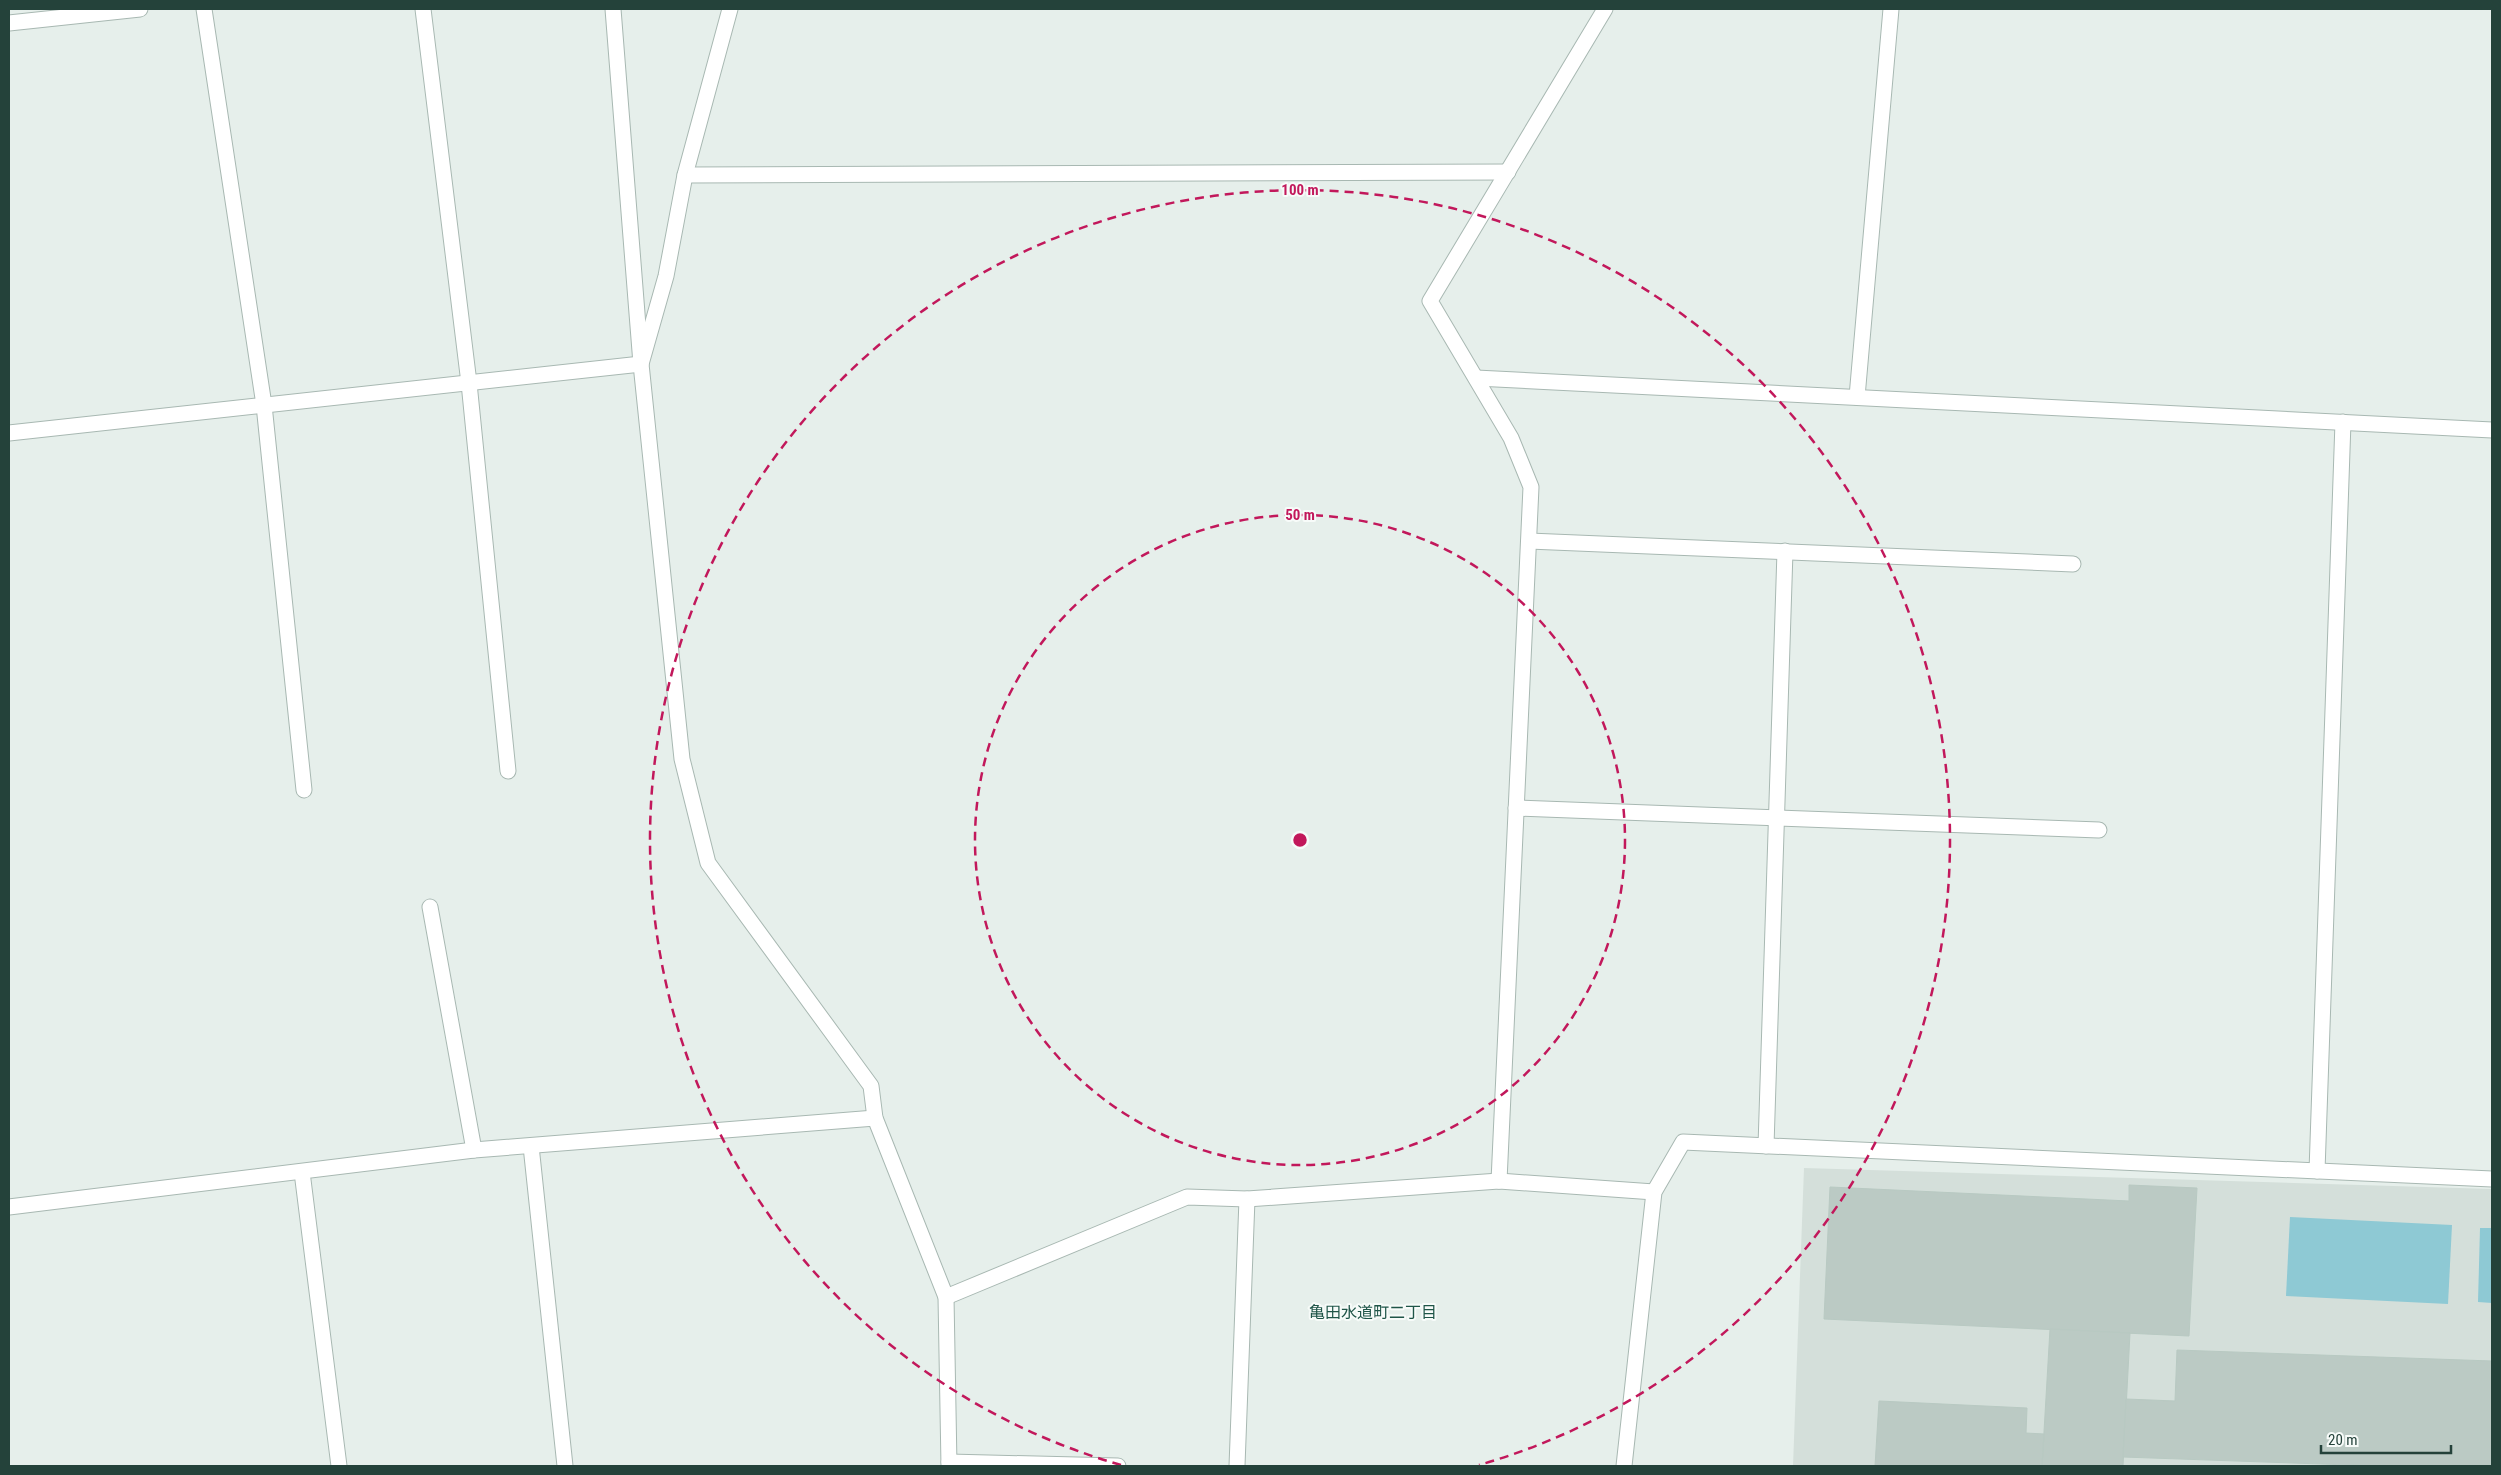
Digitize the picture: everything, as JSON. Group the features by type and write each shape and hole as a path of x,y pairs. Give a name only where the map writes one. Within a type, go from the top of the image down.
{"street":[{"path":"9,23 140,9"},
{"path":"204,9 264,405 304,790"},
{"path":"423,9 469,383 508,771"},
{"path":"613,9 641,364 682,759 708,863 871,1086 874,1118 946,1297 949,1464 1118,1466"},
{"path":"641,364 666,276 685,175 730,9"},
{"path":"1499,1182 1530,487 1511,438 1430,301 1605,9"},
{"path":"1857,397 1891,9"},
{"path":"685,175 1508,172"},
{"path":"9,433 641,364"},
{"path":"1476,378 2492,430"},
{"path":"2317,1171 2344,422"},
{"path":"1529,541 2073,564"},
{"path":"1766,1146 1785,551"},
{"path":"1516,808 2099,830"},
{"path":"430,907 474,1150"},
{"path":"9,1207 474,1150 874,1118"},
{"path":"1624,1466 1654,1192 1683,1142 2492,1179"},
{"path":"531,1146 565,1466"},
{"path":"302,1172 339,1466"},
{"path":"946,1297 1187,1197 1248,1199 1499,1182 1654,1192"},
{"path":"1237,1466 1248,1199"}],"shaded area":[{"path":"1804,1168 2492,1189 2492,1466 1793,1466"}],"water":[{"path":"2290,1217 2452,1225 2448,1304 2286,1296"},
{"path":"2480,1228 2492,1228 2492,1303 2478,1302"}],"building":[{"path":"2129,1185 2197,1188 2189,1336 1824,1319 1830,1187 2129,1201"},
{"path":"2050,1329 2130,1333 2123,1466 2042,1466"},
{"path":"2177,1350 2492,1361 2492,1466 2377,1466 2123,1457 2126,1399 2175,1401"},
{"path":"1879,1401 2027,1408 2026,1433 2044,1434 2042,1466 1875,1466"}],"district":[{"name":"亀田水道町二丁目","path":"1373,1312"}]}
